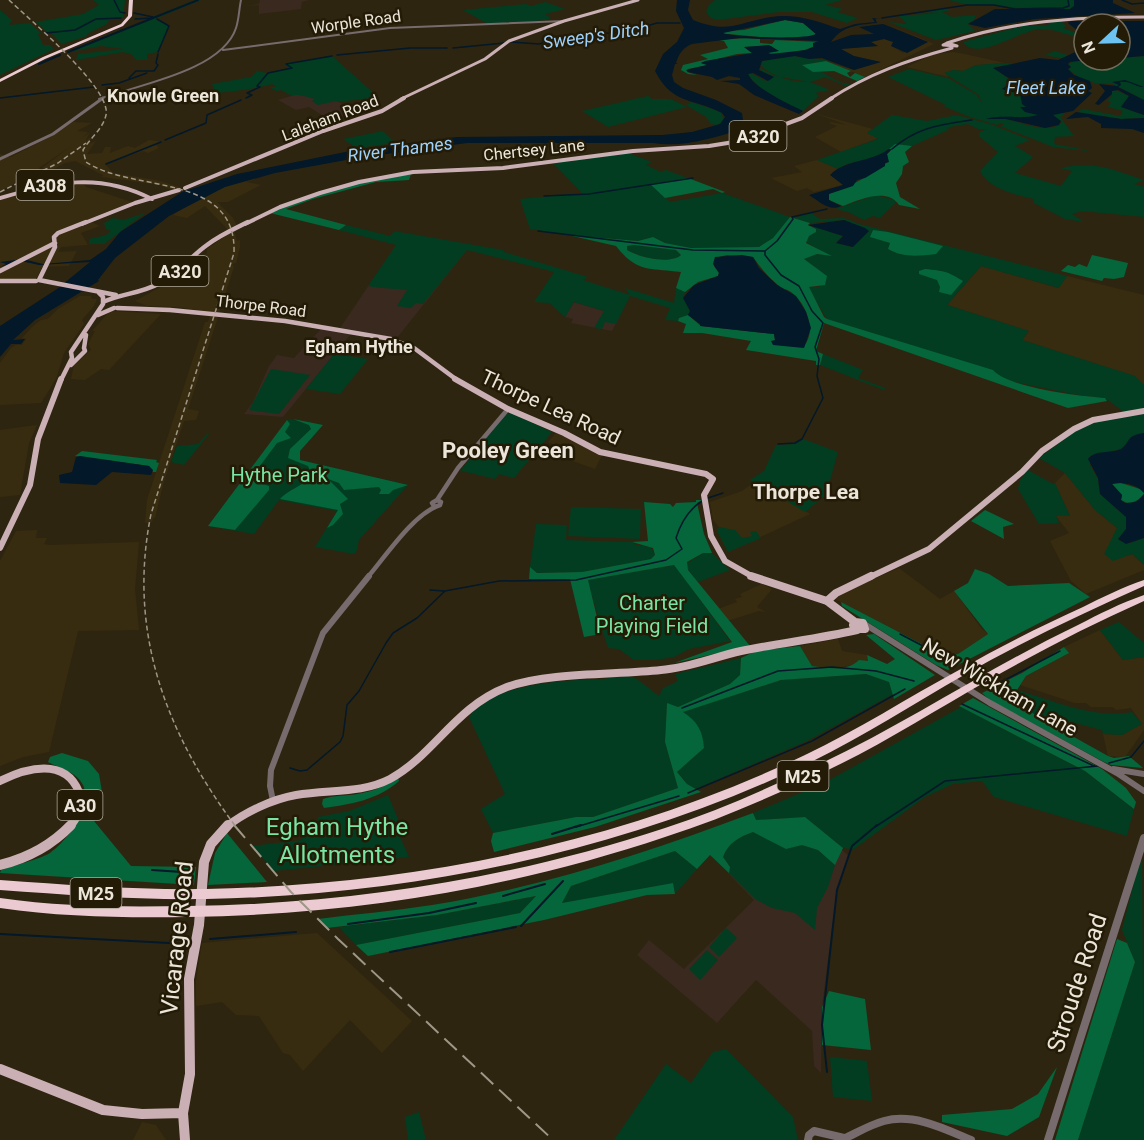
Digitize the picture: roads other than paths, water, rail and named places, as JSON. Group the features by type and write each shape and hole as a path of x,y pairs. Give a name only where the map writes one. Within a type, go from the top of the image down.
{"highway":[{"path":"0,80 52,54 124,23 130,16 130,0"},
{"name":"M25","path":"0,885 113,894 208,895 276,892 388,882 475,867 596,839 681,812 750,785 813,756 1046,628 1093,604 1144,583"},
{"name":"M25","path":"0,903 106,912 190,913 291,908 403,895 478,882 599,853 673,830 741,804 828,765 1057,637 1144,598"}],"main road":[{"name":"Laleham Road","path":"185,188 323,130 382,111 485,59 509,41 564,21 638,0"},
{"name":"A320","path":"933,51 960,38 1019,24 1052,20 1144,18"},
{"path":"945,45 952,48 957,47 960,38"},
{"path":"945,45 956,45"},
{"name":"A320","path":"933,51 952,48"},
{"name":"Chertsey Lane","path":"0,281 39,280 119,295 139,293 178,273 205,246 223,234 264,214 310,196 413,172 503,168 633,151 706,146 740,141 798,120 850,86 908,59 933,51"},
{"name":"A308","path":"0,199 45,186 84,181 113,184 148,198"},
{"path":"148,198 179,190"},
{"path":"148,198 161,196"},
{"name":"A308","path":"39,280 57,243 57,235 148,198"},
{"path":"0,271 25,261 57,243"},
{"path":"99,292 103,303"},
{"name":"Chertsey Lane","path":"130,304 139,293"},
{"path":"0,548 30,485 38,439 73,351 103,303 119,295"},
{"path":"126,295 130,297 130,304"},
{"name":"Thorpe Road","path":"103,303 116,308 130,304 285,321 386,338"},
{"path":"65,372 82,351 84,338 100,313 116,308"},
{"name":"Thorpe Lea Road","path":"386,338 413,347 455,379 508,409 606,454 706,474 713,479 704,497 709,530 712,542 725,561 752,577 827,601"},
{"path":"73,351 82,351"},
{"path":"859,626 827,601 836,593 918,555 941,540 1022,472 1042,451 1069,432 1094,420 1144,411"},
{"name":"Vicarage Road","path":"185,1140 183,1113 190,1074 189,980 199,925 206,855 215,838 228,825 273,801 297,795 363,789 390,779 416,760 465,711 485,698 513,686 533,680 664,670 741,651 843,633 859,626"},
{"name":"A30","path":"0,781 31,770 57,770 75,780 81,799 73,822 58,839 28,857 0,865"},
{"path":"0,1069 103,1110 142,1114 183,1113"}],"street":[{"path":"0,159 58,130 94,102 185,69 223,50 236,30 241,0"},
{"name":"Worple Road","path":"223,50 295,43 390,28 564,21"},
{"path":"273,801 270,786 271,770 323,633 333,618 417,520 436,503 458,468 508,409"},
{"name":"New Wickham Lane","path":"859,626 879,634 990,703 1106,767 1143,792"},
{"name":"New Wickham Lane","path":"1106,767 1136,774"},
{"path":"1135,785 1132,778 1136,774 1144,774"},
{"name":"Stroude Road","path":"1048,1140 1144,838"},
{"path":"808,1140 812,1132 816,1131 824,1137 843,1139 883,1121 900,1119 932,1125 971,1140"}],"water":[{"name":"River Thames","path":"677,0 690,0 688,10 693,20 724,27 771,17 789,16 840,29 855,24 875,22 872,18 875,18 877,23 845,29 831,42 851,35 874,34 859,27 883,24 928,42 907,53 891,46 893,42 884,39 871,42 878,46 841,49 854,56 881,62 854,70 822,58 809,59 795,56 762,61 759,70 774,77 768,81 753,73 748,74 764,90 803,111 799,114 754,95 739,84 720,81 740,80 740,78 729,76 717,80 686,70 707,65 701,63 705,61 752,53 744,47 769,45 779,51 768,53 771,54 806,50 819,41 739,38 692,44 683,49 678,57 676,63 678,64 675,64 672,75 674,82 742,113 743,120 740,130 697,141 675,144 467,143 357,158 275,173 225,187 169,216 115,258 99,281 35,320 13,340 25,339 21,344 11,344 0,357 0,326 57,289 90,262 39,265 21,261 0,267 6,264 0,262 23,259 43,264 90,260 106,249 120,232 182,192 237,174 360,149 457,137 662,135 692,132 720,124 725,117 722,113 676,95 662,82 655,71 663,54 677,42 684,28 676,11","holes":["785,20 803,23 816,34 799,37 770,37 723,33"]},
{"path":"1074,0 1113,0 1113,3 1135,13 1072,12 1072,17 1035,19 985,28 968,24 995,9 1070,9 1074,6"},
{"path":"1132,21 1144,21 1144,56 1132,57"},
{"name":"Fleet Lake","path":"1072,54 1072,62 1068,64 1071,67 1068,69 1074,75 1090,81 1092,88 1088,91 1092,93 1073,111 1053,115 1061,121 1059,125 1045,128 1006,119 986,119 1038,115 1025,112 1020,107 1026,107 1022,104 1020,94 1002,89 1011,83 1010,79 993,68 1040,58 1058,60"},
{"path":"1125,80 1144,87 1120,82 1121,85 1118,87 1144,100 1144,115 1121,107 1129,96 1118,90 1112,91 1112,94 1099,105 1095,104 1105,91 1099,84 1117,86 1119,85 1112,82"},
{"path":"1076,112 1121,119 1144,118 1144,133 1132,129 1101,128 1101,124 1088,117 1066,119"},
{"path":"892,149 887,154 889,162 885,163 885,166 857,180 853,186 829,194 829,200 841,206 829,207 809,195 843,185 830,175 843,166 874,157"},
{"path":"844,220 869,231 853,247 836,243 843,236 808,225"},
{"path":"742,255 753,257 759,268 777,285 796,296 806,312 811,328 804,348 773,345 771,341 775,340 774,334 700,326 688,315 690,311 683,298 694,285 718,276 719,273 713,264 715,257"},
{"path":"1144,433 1144,493 1129,484 1112,484 1122,495 1121,500 1125,503 1136,502 1144,494 1144,538 1126,544 1118,539 1126,529 1126,517 1100,494 1098,478 1088,459 1095,454 1121,449 1131,438"},
{"path":"76,457 149,466 153,470 151,475 112,472 96,485 60,483 59,475 72,472"}],"waterway":[{"path":"114,0 120,12 125,13"},
{"path":"68,52 198,0"},
{"path":"882,18 967,5 994,5 1015,9 1063,8 1069,6 1068,0"},
{"path":"1122,0 1132,4 1144,3"},
{"path":"134,13 153,17"},
{"path":"46,33 75,30 96,19 121,18"},
{"path":"135,19 152,18"},
{"path":"157,19 169,26 158,52"},
{"name":"Sweep's Ditch","path":"511,42 539,44 568,36 625,32 657,23 680,23"},
{"name":"Sweep's Ditch","path":"453,48 504,43"},
{"name":"Sweep's Ditch","path":"337,55 410,48 447,48"},
{"path":"129,78 136,71 154,71 158,65 156,63 158,54"},
{"path":"39,64 60,55"},
{"path":"246,98 252,95 247,93 260,87 257,86 268,73 292,68 286,64 332,56"},
{"path":"102,85 119,83 147,73"},
{"path":"0,98 94,87"},
{"path":"165,140 206,123 207,115 241,100"},
{"path":"892,149 920,131 972,120"},
{"path":"106,164 161,142"},
{"path":"544,196 589,194 693,178"},
{"path":"765,251 777,241 793,219 792,217 827,209"},
{"path":"538,231 693,250 765,251"},
{"path":"765,251 765,255 781,275 799,286 812,311 823,323 815,347 819,359 817,376 823,398 802,439 795,443 778,444"},
{"path":"708,498 723,493"},
{"path":"290,768 300,771 307,770 340,742 343,736 347,705 359,691 386,643 393,633 417,618 445,591 499,581 576,580 666,560 682,549 676,538 680,527 689,512 702,501"},
{"path":"430,590 444,591"},
{"path":"900,634 946,658"},
{"path":"999,683 1060,651"},
{"path":"682,708 778,671 832,667 876,671 914,681"},
{"path":"688,793 812,741 905,689"},
{"path":"962,704 1094,766"},
{"path":"1109,763 1131,757 1144,741"},
{"path":"875,827 945,781 1098,766"},
{"path":"576,827 679,796"},
{"path":"552,834 581,825"},
{"path":"827,1072 822,1025 837,890 852,846 877,825"},
{"path":"152,870 182,872"},
{"path":"521,926 563,881"},
{"path":"503,896 545,884"},
{"path":"348,924 429,913 476,903"},
{"path":"390,952 516,927"},
{"path":"210,939 296,932"},
{"path":"0,934 169,943 186,936"}],"railway":[{"path":"9,0 83,72 104,103 106,115 104,120 83,150 86,162 106,171 201,197 219,209 230,227 234,253 151,514 145,557 144,599 149,640 158,680 172,718 211,791 236,827"},
{"path":"0,192 58,163 86,143"},
{"path":"234,825 291,892 338,939 553,1140"}],"district":[{"name":"Knowle Green","path":"163,95"},
{"name":"Egham Hythe","path":"359,346"},
{"name":"Pooley Green","path":"508,450"},
{"name":"Thorpe Lea","path":"806,492"}],"park label":[{"name":"Hythe Park","path":"279,475"},
{"name":"Charter Playing Field","path":"652,614"},
{"name":"Egham Hythe Allotments","path":"337,841"}]}
